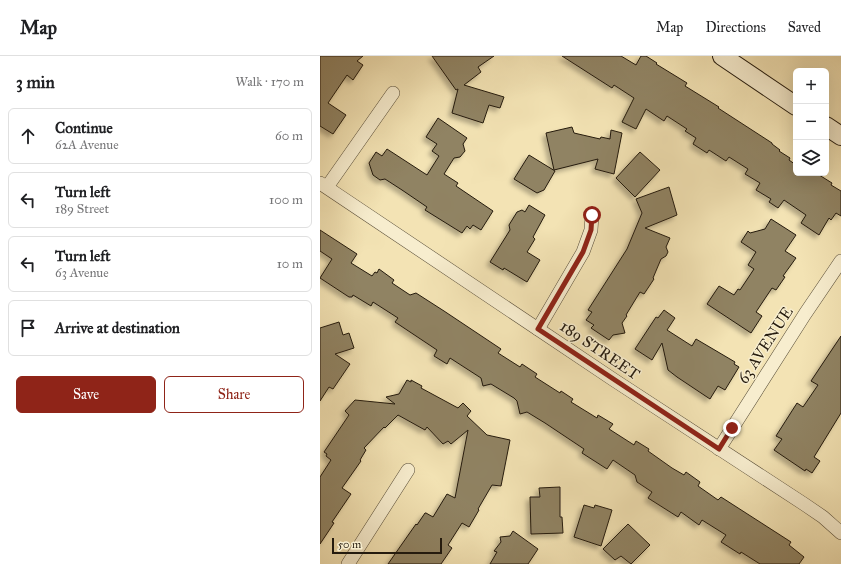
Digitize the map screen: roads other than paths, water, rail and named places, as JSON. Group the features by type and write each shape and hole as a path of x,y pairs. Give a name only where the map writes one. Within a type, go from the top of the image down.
{"street":[{"path":"722,56 793,104"},
{"path":"324,185 393,92"},
{"path":"829,128 841,136"},
{"name":"189 STREET","path":"324,185 538,329 823,517 841,533"},
{"path":"538,329 583,252 591,230 592,215"},
{"name":"63 AVENUE","path":"719,449 805,314 841,261"},
{"path":"348,564 408,470"}]}
